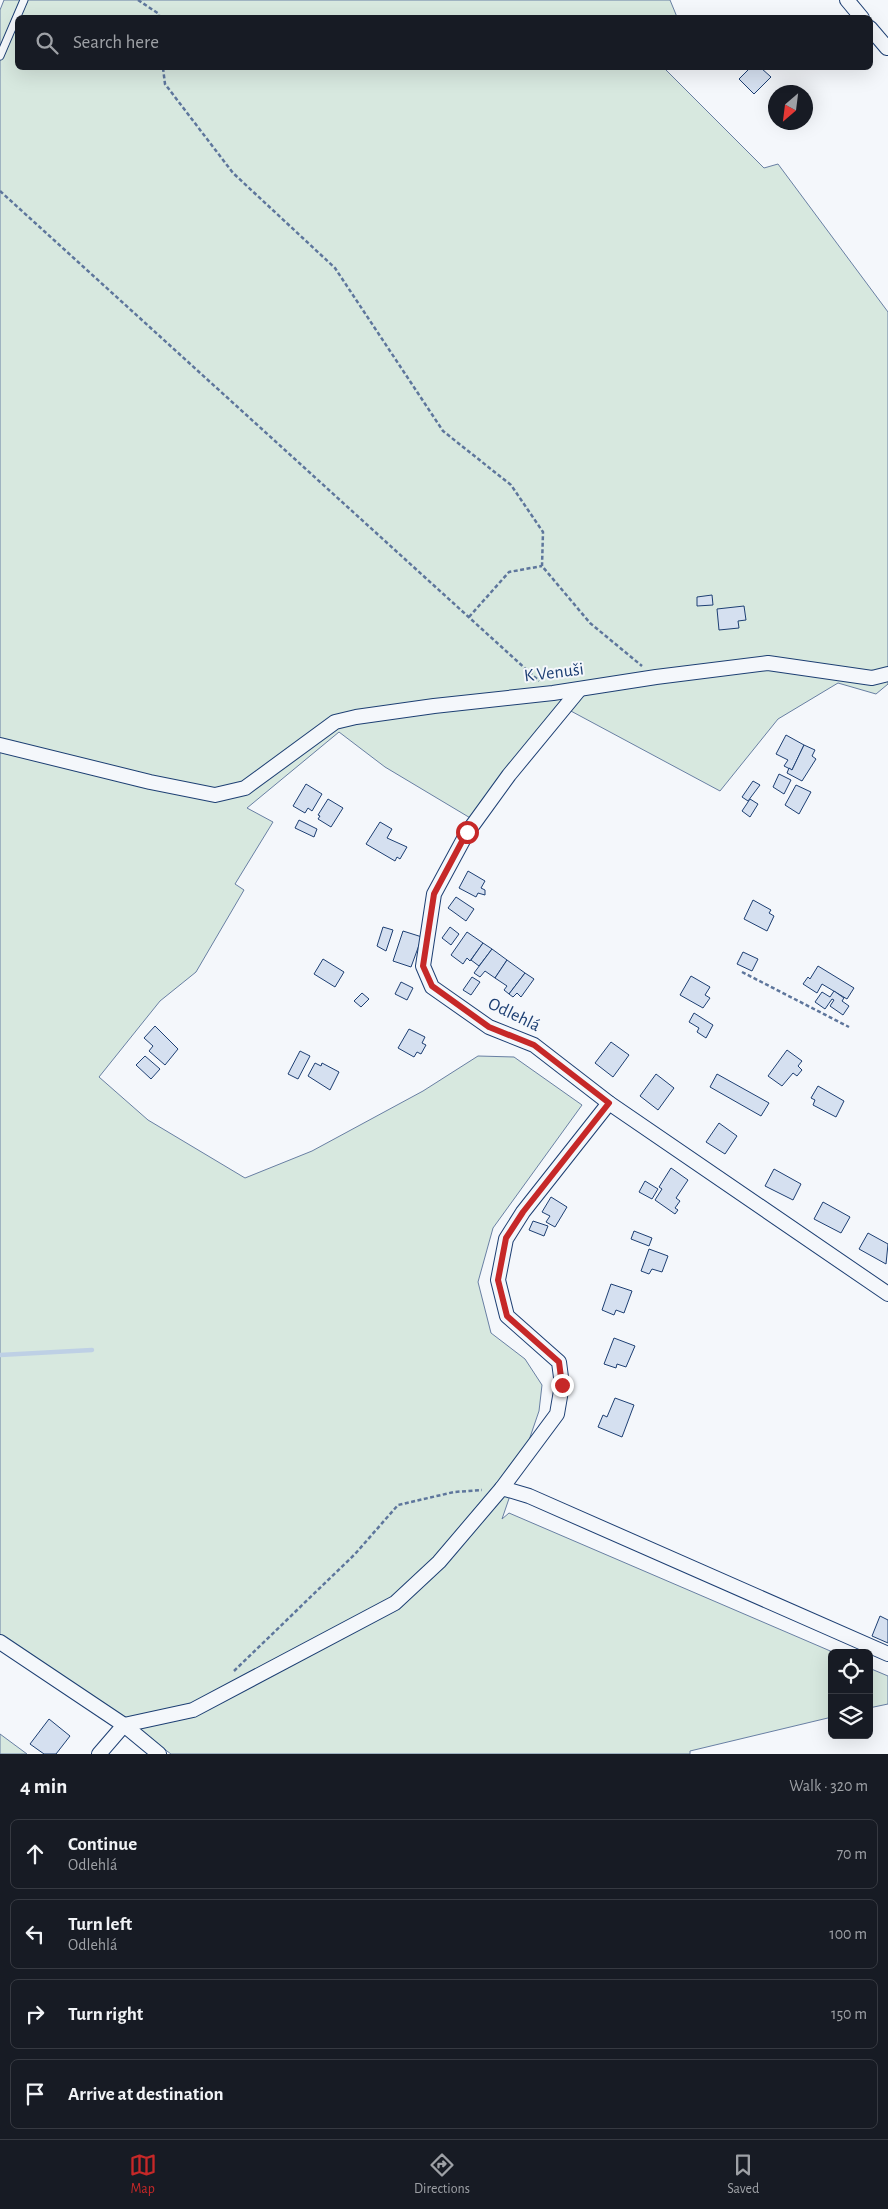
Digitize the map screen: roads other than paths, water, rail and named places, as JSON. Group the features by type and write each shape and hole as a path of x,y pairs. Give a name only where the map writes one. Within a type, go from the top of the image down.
{"street":[{"path":"847,0 860,15"},
{"path":"873,32 887,48"},
{"name":"K Venuši","path":"0,745 150,782 215,795 246,788 335,722 434,706 579,690 656,677 768,663 872,678 888,674"},
{"name":"Odlehlá","path":"579,690 509,775 467,832 434,894 423,966 432,986 489,1027 534,1045 609,1103 888,1294"},
{"path":"99,1754 124,1725 193,1710 395,1603 439,1562 502,1488 557,1414 562,1385 559,1362 507,1316 498,1280 506,1238 523,1212 609,1103"},
{"path":"502,1488 529,1496 888,1654"},
{"path":"0,1642 124,1725 159,1754"}],"lane":[{"path":"18,15 24,0"},
{"path":"0,56 15,21"}],"waterway":[{"path":"0,1355 92,1350"}]}
